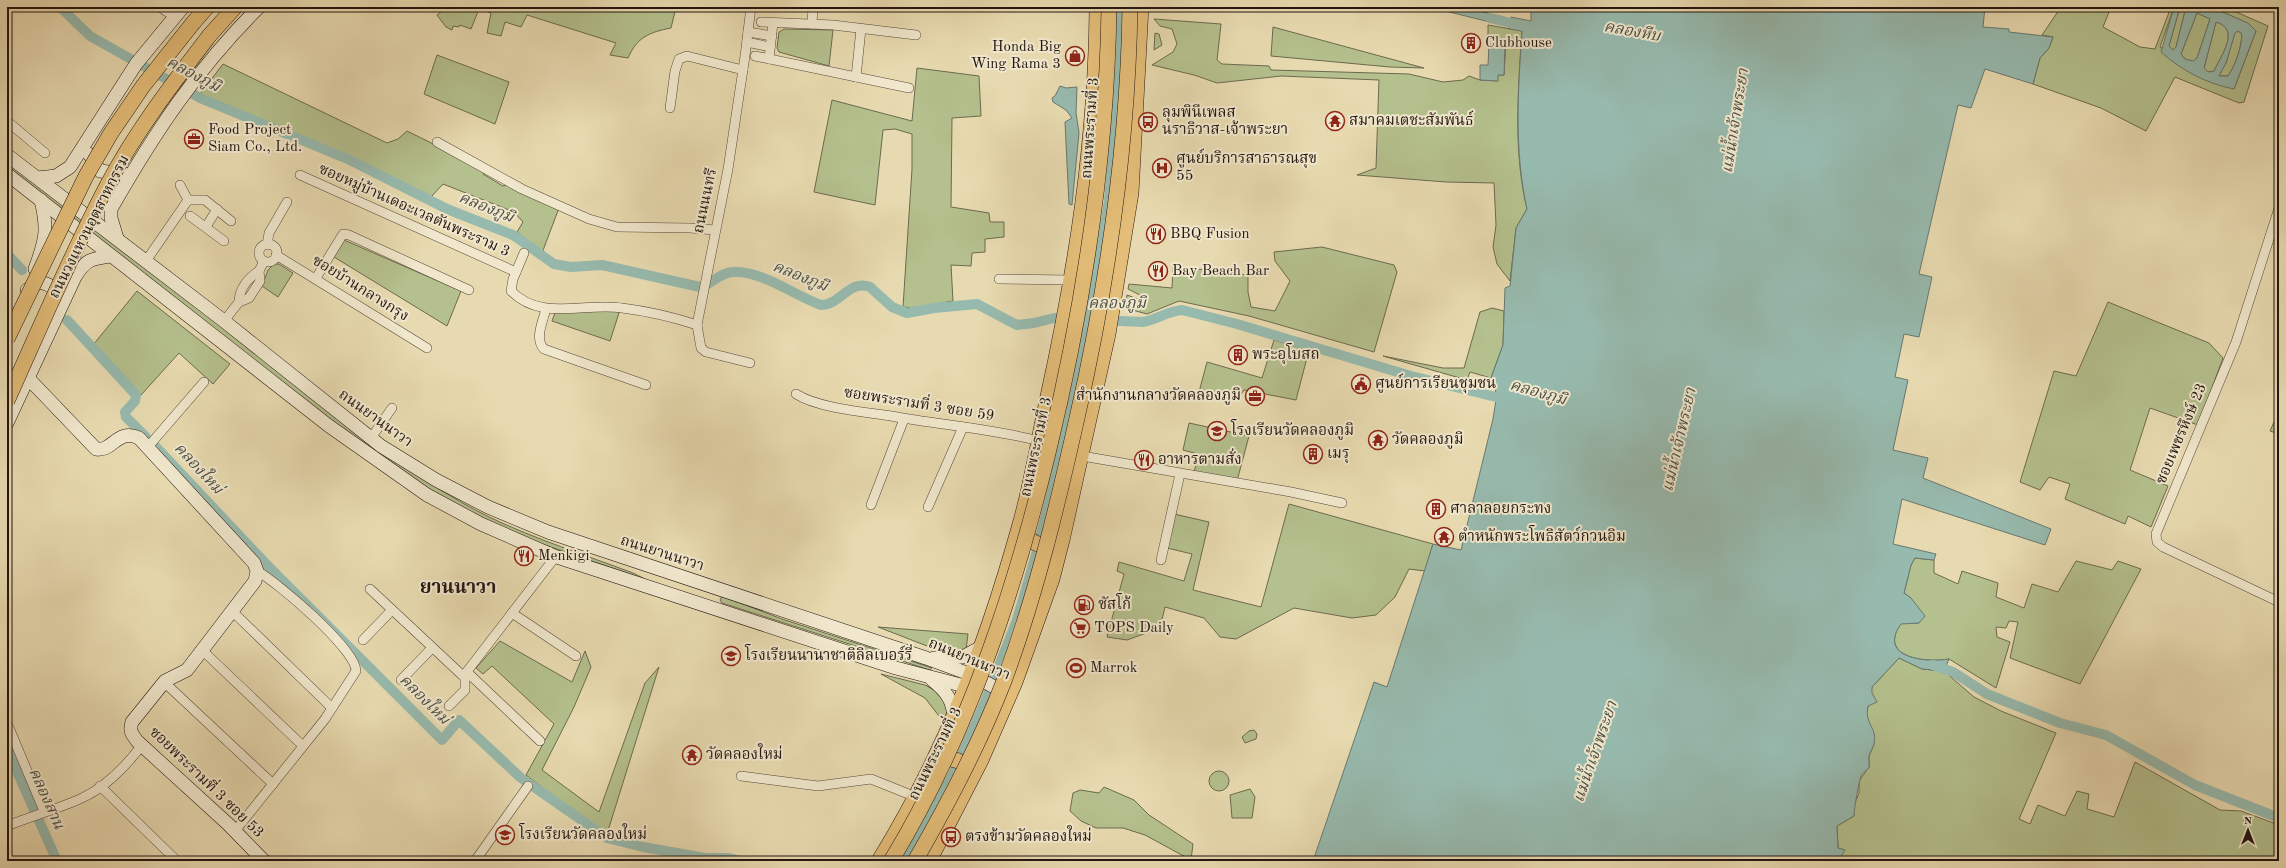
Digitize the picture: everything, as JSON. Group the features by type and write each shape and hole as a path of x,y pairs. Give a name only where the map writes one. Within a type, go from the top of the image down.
{"main road":[{"name":"ถนนวงแหวนอุตสาหกรรม","path":"7,339 86,176 111,133 143,86 207,7"},
{"name":"ถนนวงแหวนอุตสาหกรรม","path":"7,401 76,248 109,182 167,90 209,36 235,7"},
{"name":"ถนนวงแหวนอุตสาหกรรม","path":"117,238 111,218 112,210 132,173 187,89 227,39 259,7"},
{"name":"ถนนพระรามที่ 3","path":"879,861 935,762 954,720 975,683 983,646 1020,526 1072,280 1090,151 1097,7"},
{"name":"ถนนพระรามที่ 3","path":"891,861 932,789 969,707 1006,606 1040,485 1074,340 1088,257 1106,106 1109,7"},
{"name":"ถนนพระรามที่ 3","path":"915,861 956,784 1003,683 1023,628 1049,540 1096,337 1113,233 1125,116 1130,7"},
{"path":"929,861 971,779 1001,692 1030,644 1062,540 1082,456 1108,334 1131,193 1141,7"},
{"path":"38,178 56,176 70,168 138,62 179,12"},
{"path":"90,135 88,153 100,170 121,175 132,173"},
{"name":"ถนนยานนาวา","path":"7,154 146,260 371,438 436,480 488,507 548,532 926,658 975,683 1001,692"},
{"name":"ถนนยานนาวา","path":"7,174 318,418 400,477 481,524 520,543 556,556 704,604 928,676 975,683"},
{"name":"ถนนวงแหวนอุตสาหกรรม","path":"7,333 27,290 45,237 46,224 41,200"},
{"name":"ถนนวงแหวนอุตสาหกรรม","path":"7,423 60,306 82,265 91,259 111,256"},
{"path":"27,290 39,282 48,284 57,291 60,306"},
{"path":"28,378 96,449 103,449 124,436 139,438 250,557 257,571"},
{"path":"1020,526 1026,537 1040,545 1062,540"},
{"path":"648,566 651,574 712,595 713,602 704,604"},
{"name":"ซอยพระรามที่ 3 ซอย 53","path":"257,571 255,581 187,670 164,682 130,728 131,734 142,745 235,831 264,861"},
{"path":"926,658 963,657 983,646"},
{"path":"928,676 949,696 953,706 954,720"},
{"path":"935,762 946,758 958,760 966,767 971,779"}],"street":[{"path":"160,7 179,12"},
{"name":"ถนนนนทรี","path":"750,7 747,42 728,169 714,230 696,325 701,348 706,352 750,363"},
{"path":"812,24 813,7"},
{"path":"761,22 812,24 916,35"},
{"path":"769,59 773,23"},
{"path":"856,78 861,29"},
{"path":"748,32 772,36"},
{"path":"747,42 770,47"},
{"path":"670,108 675,71 679,59 687,56 743,70"},
{"path":"755,56 909,88"},
{"path":"7,121 45,153"},
{"path":"437,142 522,189 589,219 617,227 690,228 714,230"},
{"name":"ซอยหมู่บ้านเดอะเวลตันพระราม 3","path":"300,175 516,272"},
{"path":"180,185 188,200"},
{"path":"188,200 205,200 231,221"},
{"path":"146,260 188,200"},
{"path":"276,255 272,261 264,261 260,257 259,252 262,247 267,245 269,233 287,202"},
{"name":"ซอยเพชรหึงษ์ 23","path":"2279,208 2236,342 2156,534 2157,542 2163,547 2279,602"},
{"path":"206,227 217,209"},
{"path":"190,216 224,241"},
{"path":"316,278 339,238 343,234 349,234 469,290"},
{"name":"ซอยบ้านกลางกรุง","path":"267,245 274,248 276,255 316,278 427,348"},
{"name":"ซอยหมู่บ้านเดอะเวลตันพระราม 3","path":"524,253 510,286 511,290 516,295 546,309 622,307 696,325"},
{"path":"224,321 239,302 249,298 260,281 259,271 264,261"},
{"path":"999,279 1072,280"},
{"path":"546,309 539,337 540,345 544,349 554,354 646,385"},
{"path":"147,448 204,382"},
{"name":"ซอยพระรามที่ 3 ซอย 59","path":"796,394 805,399 839,407 904,419 1002,432 1039,441"},
{"path":"371,438 392,408"},
{"path":"871,505 904,419"},
{"path":"928,507 962,427"},
{"path":"1082,456 1291,492 1342,503"},
{"path":"1160,560 1180,474"},
{"path":"449,706 466,690 466,673 556,556"},
{"path":"235,831 332,708 354,675 356,667 341,644 290,594 257,571"},
{"path":"370,589 459,674 466,673"},
{"path":"363,640 392,610"},
{"path":"232,611 332,708"},
{"path":"512,613 576,656"},
{"path":"401,680 432,648"},
{"path":"202,650 303,746"},
{"path":"466,673 540,741"},
{"path":"164,682 273,784"},
{"path":"7,723 38,814"},
{"path":"7,826 83,797 100,786 128,763 142,745"},
{"path":"741,776 818,786 871,779 916,797"},
{"path":"100,786 177,861"},
{"path":"475,861 528,786"}],"green space":[{"path":"447,7 676,7 671,28 657,31 640,40 628,58 610,55 616,43 527,15 521,27 505,22 501,36 487,33 491,13 479,9 471,29 460,25 459,27 453,26 452,30 446,27 437,15"},
{"path":"2061,7 2111,7 2103,27 2140,47 2155,49 2171,7 2174,7 2160,47 2234,89 2256,31 2247,23 2211,7 2225,7 2268,26 2244,102 2239,103 2175,77 2146,131 2101,108 2033,84 2040,58 2049,48 2053,37 2042,35"},
{"path":"2180,7 2186,7 2176,47 2173,50 2169,46"},
{"path":"2197,13 2210,19 2197,58 2193,62 2185,59 2181,54"},
{"path":"1154,19 1221,24 1217,60 1222,64 1269,66 1271,70 1409,74 1443,82 1463,80 1469,76 1480,80 1497,81 1498,75 1504,75 1506,40 1488,38 1488,25 1522,31 1518,98 1518,143 1527,209 1516,228 1510,281 1497,264 1493,247 1496,225 1494,183 1446,182 1357,175 1376,168 1379,80 1281,76 1217,83 1194,75 1152,65 1173,52 1177,44 1172,29 1160,26"},
{"path":"2216,22 2227,30 2227,44 2214,71 2208,72 2204,68"},
{"path":"1273,27 1424,68 1390,67 1271,56"},
{"path":"784,29 833,30 829,66 779,52 777,48 779,32"},
{"path":"2238,31 2242,34 2236,61 2228,76 2218,76 2226,63 2235,32"},
{"path":"1155,33 1159,34 1162,45 1154,50"},
{"path":"437,55 509,82 495,124 424,94"},
{"path":"223,64 387,143 398,139 407,131 486,170 483,174 503,186 509,184 559,208 542,253 517,232 523,222 514,212 443,184 431,197 352,157 283,130 200,94"},
{"path":"917,68 979,76 981,116 952,118 951,207 989,213 990,222 1004,222 1004,237 985,239 985,252 972,253 971,266 951,265 953,301 912,308 903,307 912,169 912,134 895,129 883,130 875,205 814,192 832,100 912,121"},
{"path":"7,160 392,459 452,497 489,517 542,540 633,573 645,579 536,542 486,521 443,498 374,453 7,168"},
{"path":"344,240 461,291 447,326 334,257"},
{"path":"1322,247 1394,265 1397,272 1374,352 1249,316 1179,301 1147,314 1125,308 1127,295 1138,299 1140,295 1128,289 1129,284 1172,288 1173,266 1248,275 1248,292 1251,307 1275,311 1290,281 1275,261 1274,252"},
{"path":"274,264 279,264 293,273 278,297 262,286 268,270"},
{"path":"137,291 230,364 213,384 179,353 141,395 93,345"},
{"path":"2108,302 2209,343 2223,358 2198,425 2150,408 2130,470 2168,486 2151,527 2128,516 2125,524 2065,499 2070,484 2049,477 2040,490 2020,482 2054,371 2076,376"},
{"path":"1492,308 1504,311 1503,345 1491,378 1470,372 1467,380 1383,356 1443,368 1464,368 1480,312"},
{"path":"616,310 619,313 610,341 552,321 555,313"},
{"path":"1274,340 1309,350 1296,400 1244,390 1237,400 1199,392 1207,362 1262,378"},
{"path":"2279,413 2279,434 2270,431"},
{"path":"1189,423 1249,436 1237,481 1194,473 1198,454 1183,450"},
{"path":"1289,504 1433,544 1425,571 1409,569 1395,597 1376,615 1352,618 1294,608 1236,639 1220,637 1204,618 1165,607 1160,628 1127,640 1107,637 1124,574 1117,571 1119,562 1184,581 1192,554 1167,548 1174,514 1209,522 1193,590 1261,607"},
{"path":"1915,558 1934,560 1934,573 1958,584 1962,571 1998,583 1996,597 2024,608 2032,584 2058,592 2076,561 2112,570 2118,561 2141,569 2080,684 2010,658 2018,622 2009,621 2006,628 1996,627 1997,637 2010,642 1996,688 1949,659 1917,659 1907,656 1900,651 1895,644 1895,635 1901,623 1919,623 1911,598 1904,593 1911,565"},
{"path":"722,596 782,619 932,668 930,670 722,603 720,600"},
{"path":"878,627 968,634 966,650 963,653 940,651"},
{"path":"500,641 572,682 585,651 591,667 574,707 542,770 599,812 645,683 659,667 607,834 597,830 526,775 554,724 492,666 483,674 476,668"},
{"path":"1899,658 1922,669 1944,671 1974,697 2001,711 2056,733 2019,819 2030,824 2038,805 2065,816 2077,791 2089,794 2087,809 2114,817 2135,762 2220,810 2241,811 2279,825 2279,861 1838,861 1844,850 1838,848 1837,826 1854,816 1853,807 1859,793 1859,781 1869,767 1869,756 1874,744 1866,716 1872,687"},
{"path":"881,674 925,685 941,694 948,709 945,719 939,716 925,698"},
{"path":"1254,730 1257,734 1256,739 1245,743 1242,737 1249,731"},
{"path":"1219,771 1226,774 1229,781 1226,788 1219,791 1212,788 1209,781 1212,774"},
{"path":"1104,787 1134,800 1149,815 1193,844 1191,860 1145,835 1123,828 1096,828 1081,821 1070,811 1073,793 1080,790 1099,793"},
{"path":"1250,789 1255,797 1252,818 1232,818 1230,795"}],"water":[{"path":"1429,7 1462,7 1504,17 1502,25"},
{"name":"แม่น้ำเจ้าพระยา","path":"1531,7 1985,7 1983,27 2009,29 2009,32 2053,37 2049,48 2040,58 2033,84 1985,69 1971,108 1958,105 1919,274 1932,277 1919,337 1904,334 1895,377 1908,380 1893,450 1928,458 1923,478 2051,529 2045,545 1902,499 1893,544 1936,554 1934,560 1915,558 1911,565 1904,593 1911,598 1925,616 1919,623 1901,624 1895,635 1895,644 1900,651 1907,656 1917,659 1949,659 1944,671 1922,669 1899,658 1872,687 1872,693 1877,702 1868,706 1867,712 1875,738 1874,744 1869,756 1869,768 1862,774 1861,777 1854,816 1837,826 1838,848 1845,850 1838,861 1313,861 1374,682 1387,687 1433,544 1461,550 1493,419 1496,400 1495,379 1491,378 1503,345 1505,288 1510,286 1516,228 1527,209 1520,165 1518,120 1522,31 1509,29 1511,17 1531,21"},
{"path":"2174,7 2180,7 2169,46 2173,50 2176,47 2186,7 2211,7 2248,23 2256,31 2234,89 2204,80 2177,65 2161,52","holes":["2197,13 2210,19 2197,58 2193,61 2185,59 2181,54","2216,22 2227,30 2227,44 2214,71 2208,72 2204,68","2238,31 2242,34 2241,45 2236,61 2228,76 2219,76 2226,63 2235,33"]},
{"path":"1489,44 1505,45 1504,75 1498,75 1498,81 1480,80 1480,65 1488,65"},
{"path":"1060,86 1066,88 1077,87 1076,113 1079,133 1072,205 1069,204 1065,122 1072,118 1066,110 1053,102 1052,98 1055,96"}],"waterway":[{"name":"คลองภูมิ","path":"60,7 90,36 200,98 350,160 447,209 513,235 554,264 571,267 602,265 700,287 724,274 744,272 778,284 821,305 828,304 851,289 863,285 870,287 892,307 907,313 934,308 977,304 1017,325 1054,318 1143,322 1182,310 1237,324 1411,376 1508,400"},
{"path":"906,861 956,768 984,704 1017,620 1036,555 1070,416 1089,319 1109,201 1118,93 1120,7"},
{"name":"คลองหีบ","path":"1490,18 1523,26"},
{"name":"คลองใหม่","path":"7,254 22,270"},
{"name":"คลองใหม่","path":"67,320 136,395 135,401 125,412 126,417 146,437"},
{"name":"คลองใหม่","path":"155,446 268,566 442,740 459,720 521,778 607,838 643,847 705,858 729,858 741,861"},
{"path":"1933,665 1953,672 1987,694 2060,723 2106,735 2195,785 2279,818"},
{"name":"คลองสาน","path":"7,749 57,861"}],"place":[{"name":"Clubhouse","path":"1471,43"},
{"name":"Honda Big Wing Rama 3","path":"1075,56"},
{"name":"สมาคมเตชะสัมพันธ์","path":"1335,121"},
{"name":"ลุมพินีเพลส นราธิวาส-เจ้าพระยา","path":"1148,122"},
{"name":"Food Project Siam Co., Ltd.","path":"194,139"},
{"name":"ศูนย์บริการสาธารณสุข 55","path":"1162,168"},
{"name":"BBQ Fusion","path":"1156,234"},
{"name":"Bay Beach Bar","path":"1158,271"},
{"name":"พระอุโบสถ","path":"1238,355"},
{"name":"ศูนย์การเรียนชุมชน","path":"1361,384"},
{"name":"สำนักงานกลางวัดคลองภูมิ","path":"1255,396"},
{"name":"โรงเรียนวัดคลองภูมิ","path":"1217,431"},
{"name":"วัดคลองภูมิ","path":"1378,440"},
{"name":"เมรุ","path":"1313,454"},
{"name":"อาหารตามสั่ง","path":"1144,460"},
{"name":"ศาลาลอยกระทง","path":"1436,509"},
{"name":"ตำหนักพระโพธิสัตว์กวนอิม","path":"1444,537"},
{"name":"Menkigi","path":"524,556"},
{"name":"ซัสโก้","path":"1084,605"},
{"name":"TOPS Daily","path":"1080,628"},
{"name":"โรงเรียนนานาชาติลิลเบอร์รี่","path":"731,656"},
{"name":"Marrok","path":"1076,668"},
{"name":"วัดคลองใหม่","path":"692,755"},
{"name":"โรงเรียนวัดคลองใหม่","path":"505,835"},
{"name":"ตรงข้ามวัดคลองใหม่","path":"951,837"}],"district":[{"name":"ยานนาวา","path":"458,588"}]}
